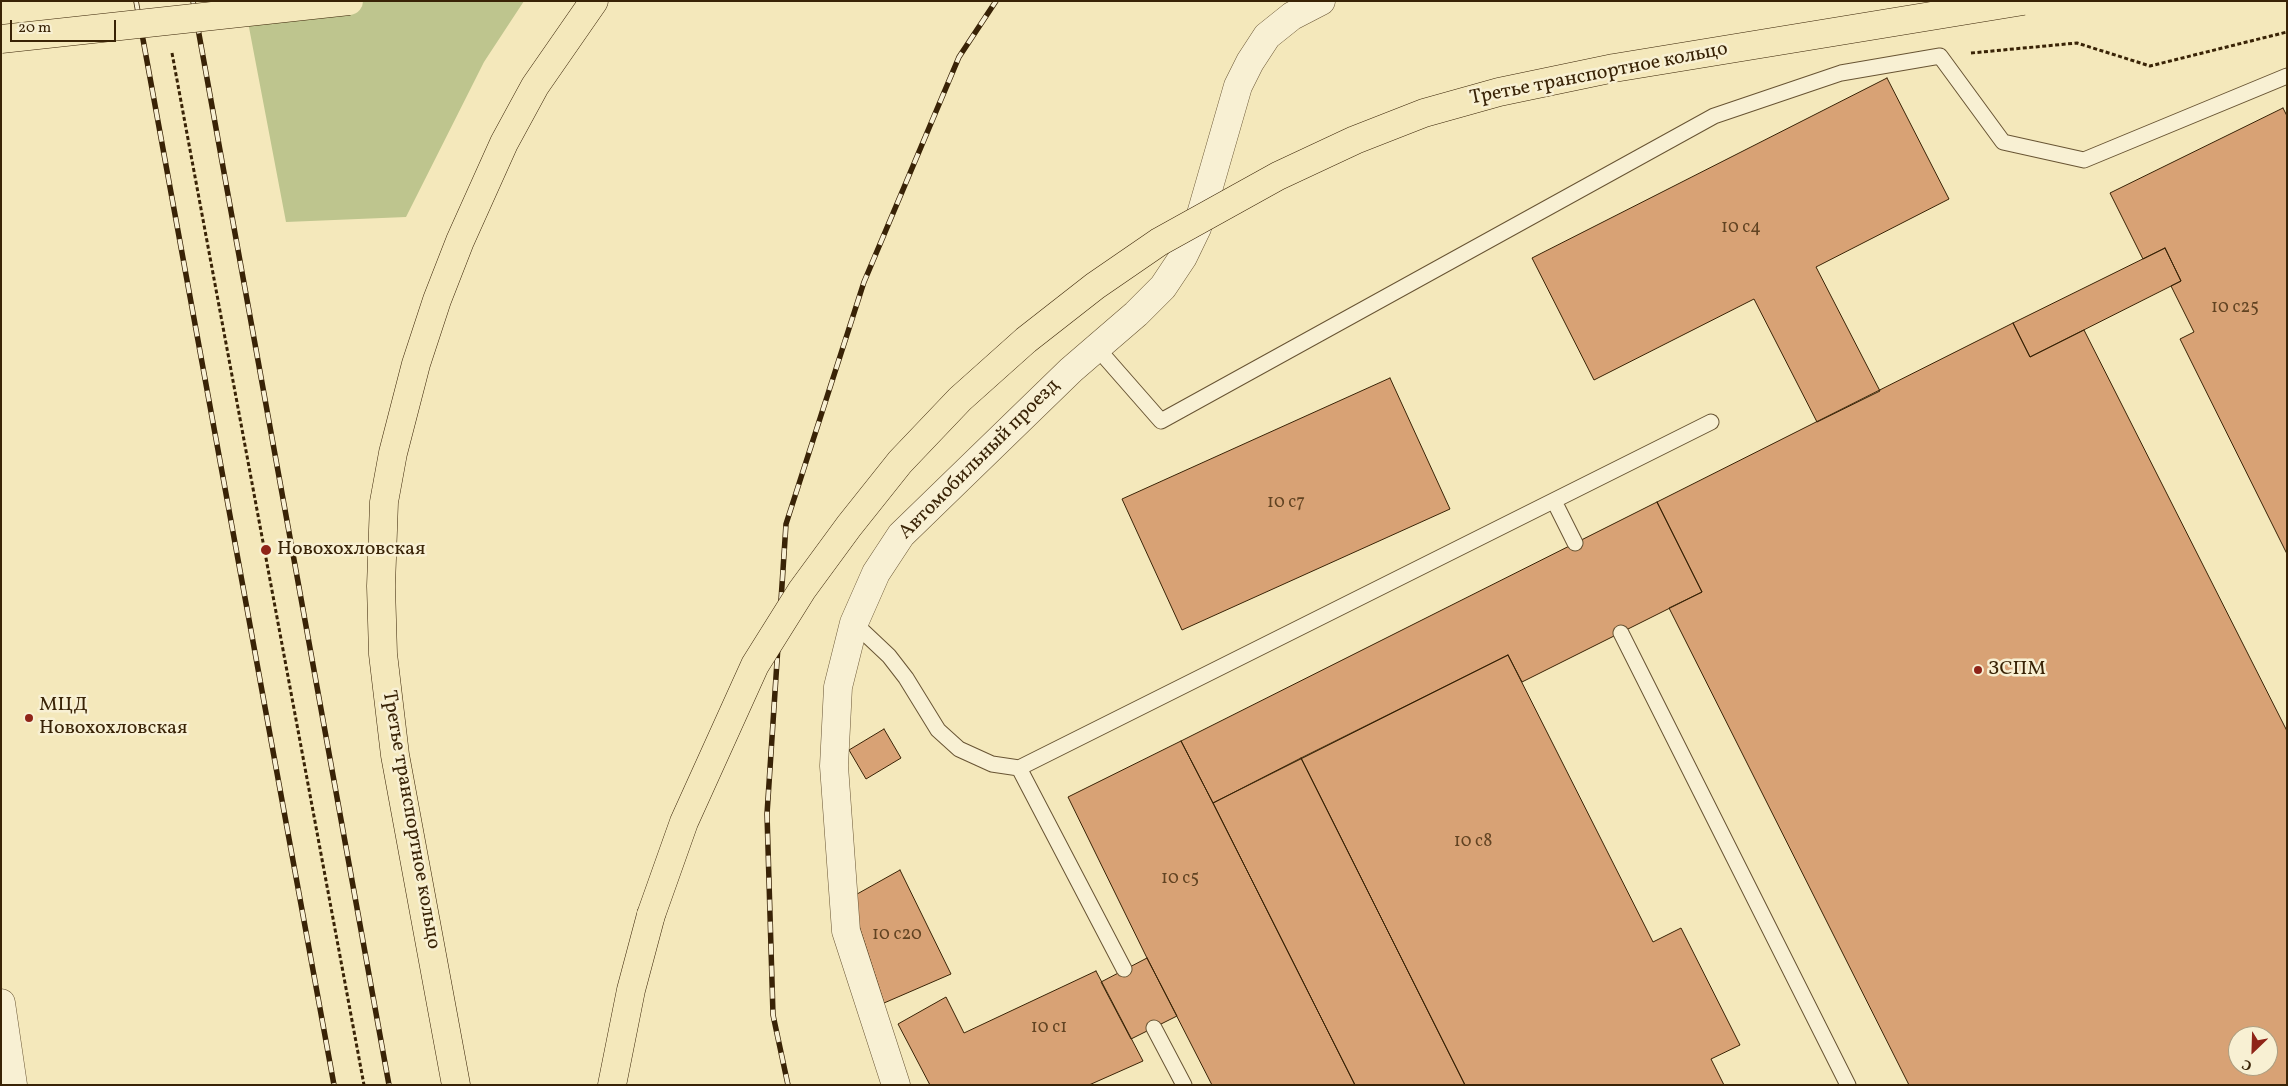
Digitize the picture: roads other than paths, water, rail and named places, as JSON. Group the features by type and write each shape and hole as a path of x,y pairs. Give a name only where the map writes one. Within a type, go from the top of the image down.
{"main road":[{"path":"1,39 349,1"},
{"name":"Третье транспортное кольцо","path":"456,1085 395,756 383,654 381,586 384,502 393,453 416,364 437,300 460,241 504,143 531,94 567,37 594,1"},
{"name":"Третье транспортное кольцо","path":"612,1085 631,990 651,915 684,822 755,665 802,590 849,526 900,462 960,399 1026,340 1087,292 1159,242 1278,176 1356,140 1424,113 1499,92 1614,68 2023,1"}],"street":[{"name":"Автомобильный проезд","path":"896,1085 846,931 834,766 838,687 854,623 876,573 901,535 1071,370 1136,314 1163,287 1183,257 1197,228 1238,86 1250,62 1267,36 1292,16 1321,1"},
{"path":"1,1003 14,1085"}],"lane":[{"path":"1097,348 1161,420 1714,116 1841,73 1940,56 2003,142 2084,160 2287,76"},
{"path":"854,623 889,656 906,678 938,730 959,749 992,764 1019,768 1711,422"},
{"path":"1554,501 1575,543"},
{"path":"1620,633 1848,1085"},
{"path":"1019,768 1124,969"},
{"path":"1154,1028 1184,1085"}],"railway":[{"path":"136,1 334,1085"},
{"path":"193,1 389,1085"},
{"path":"788,1085 773,1015 767,814 786,524 864,282 959,57 996,1"}],"place":[{"name":"Новохохловская","path":"266,550"},
{"name":"ЗСПМ","path":"1978,670"},
{"name":"МЦД Новохохловская","path":"29,718"}]}
